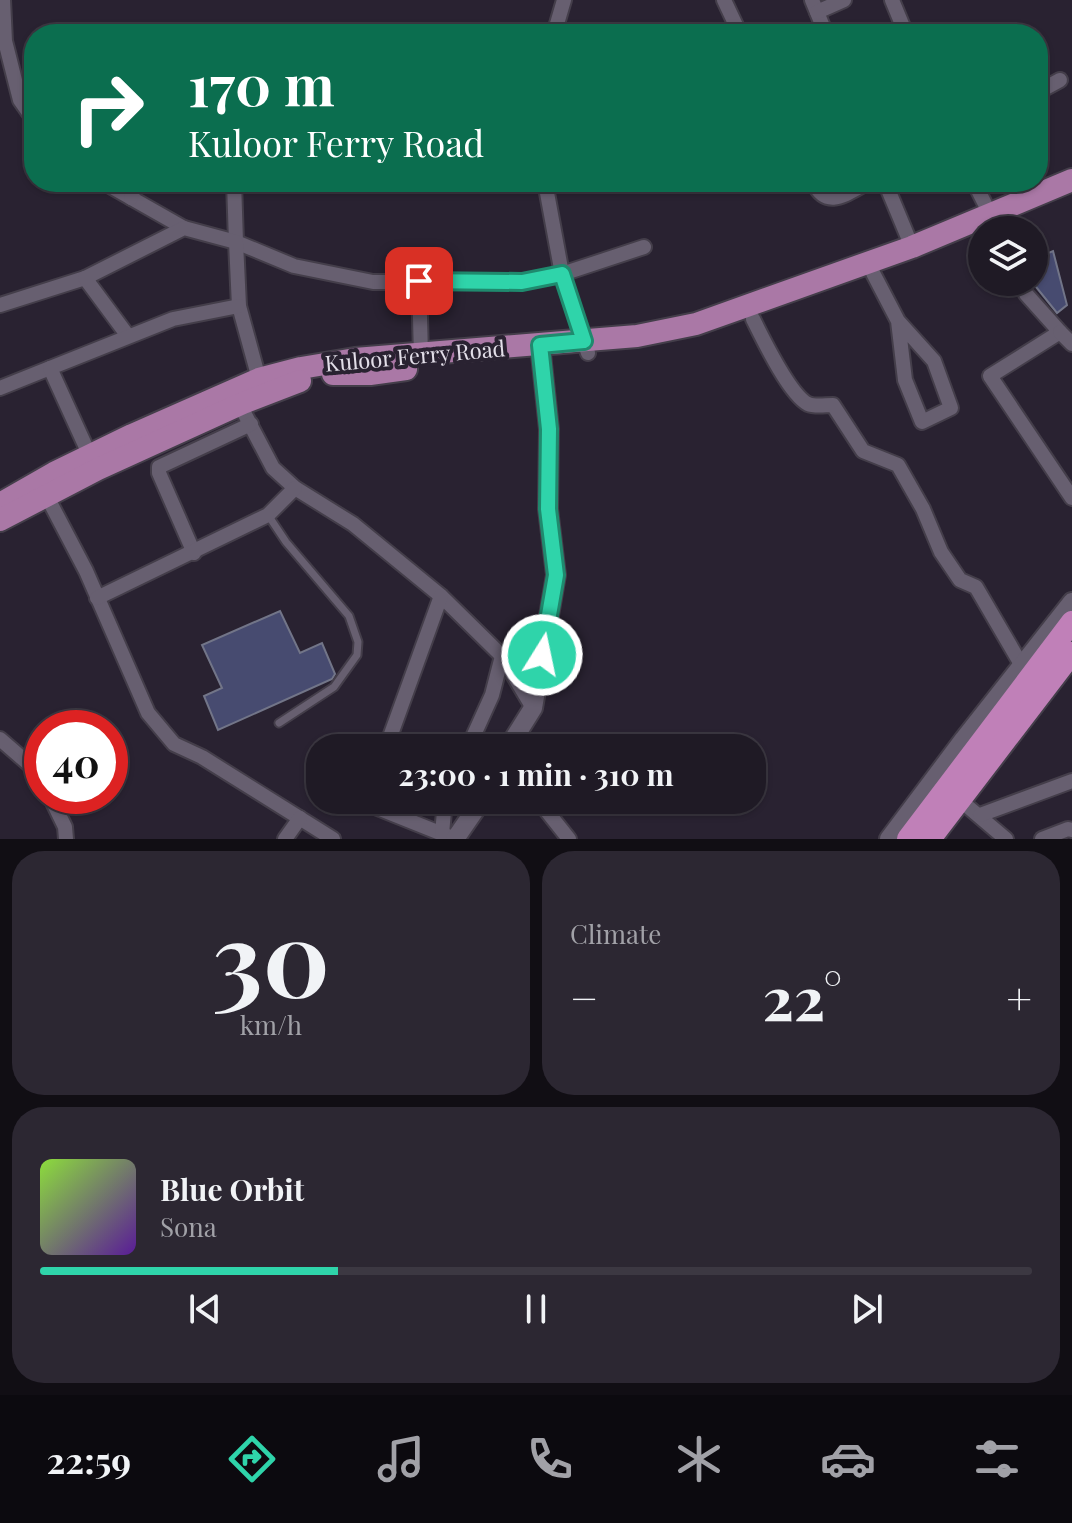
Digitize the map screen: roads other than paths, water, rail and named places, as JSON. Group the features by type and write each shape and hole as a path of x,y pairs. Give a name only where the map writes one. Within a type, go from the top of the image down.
{"highway":[{"path":"908,839 1026,672 1072,622"},
{"path":"930,839 1072,653"}],"main road":[{"name":"Kuloor Ferry Road","path":"1008,216 1072,180"},
{"name":"Kuloor Ferry Road","path":"1015,216 1072,193"},
{"name":"Kuloor Ferry Road","path":"0,504 245,414 321,374 370,374 586,347 696,324 912,247 968,232"},
{"name":"Kuloor Ferry Road","path":"586,347 638,350 723,330 968,235"},
{"name":"Kuloor Ferry Road","path":"0,520 90,456 259,379 355,359 540,352"}],"street":[{"path":"3,0 5,41 24,106"},
{"path":"556,24 562,0"},
{"path":"724,0 735,24"},
{"path":"814,6 844,0"},
{"path":"892,0 902,24"},
{"path":"1048,87 1060,80"},
{"path":"120,192 184,228 236,242 294,266 373,282 522,282 562,274 644,247"},
{"path":"131,198 133,192"},
{"path":"234,192 239,306 259,379"},
{"path":"547,192 562,274 586,347"},
{"path":"818,192 826,198 836,198 848,192"},
{"path":"889,192 912,247"},
{"path":"978,192 986,216"},
{"path":"0,305 85,278 184,228"},
{"path":"873,273 898,321 934,361 951,408 922,422 905,380 898,321"},
{"path":"85,278 128,336"},
{"path":"419,281 421,355"},
{"path":"1028,296 1072,344"},
{"path":"0,388 173,319 239,306"},
{"path":"753,319 798,397 810,406 833,405 863,451 898,465 923,509 941,552 960,580 976,587 1026,672"},
{"path":"1060,332 990,376 1072,498"},
{"path":"517,734 533,708 556,575 548,509 549,429 540,352"},
{"path":"50,368 90,456"},
{"path":"194,553 159,467 245,414 273,468 295,488 353,524 441,596 502,656 533,708"},
{"path":"42,488 97,598 148,713 174,744 202,757 333,839"},
{"path":"97,598 268,515 295,488"},
{"path":"391,734 441,596"},
{"path":"889,839 1026,672 1072,602"},
{"path":"474,734 492,695 502,656"},
{"path":"0,739 24,760"},
{"path":"980,815 1072,781"},
{"path":"960,800 1006,839"},
{"path":"59,814 66,839"},
{"path":"393,814 448,836"},
{"path":"446,814 448,836"},
{"path":"448,836 469,814"},
{"path":"549,814 569,839"},
{"path":"285,839 300,818"},
{"path":"1042,839 1072,830"}],"lane":[{"path":"268,515 286,542 349,616 358,642 357,655 334,687 279,723"}]}
